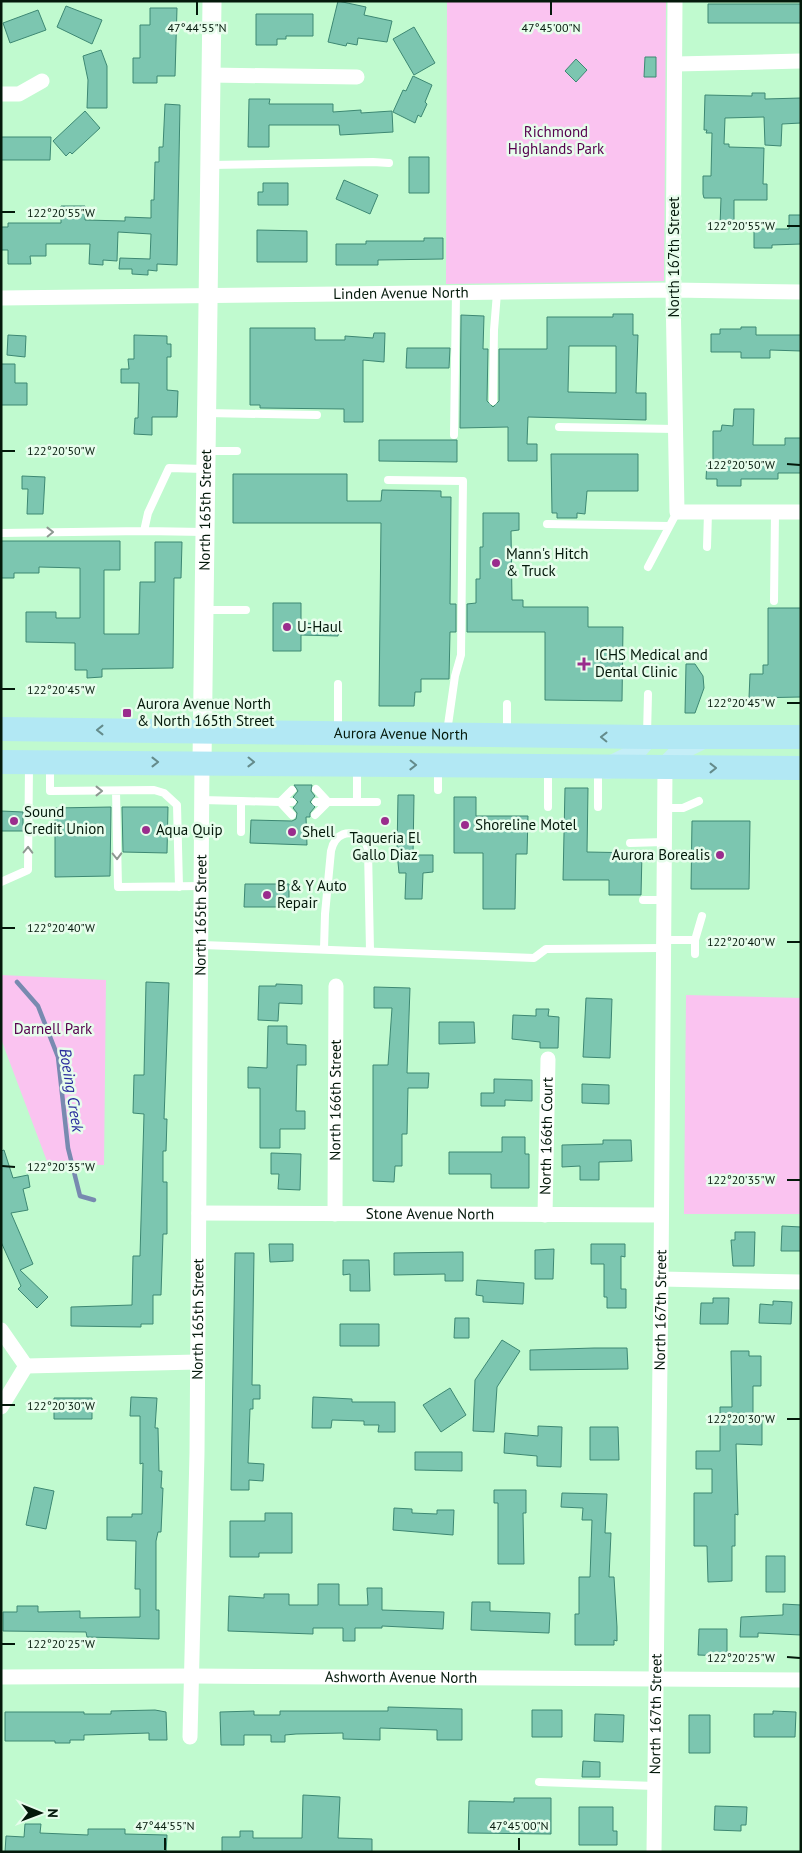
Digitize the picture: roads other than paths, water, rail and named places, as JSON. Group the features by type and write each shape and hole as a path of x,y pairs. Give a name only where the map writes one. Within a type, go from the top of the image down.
{"highway":[{"name":"Aurora Avenue North","path":"1,730 447,734 646,738 801,737"},
{"name":"Aurora Avenue North","path":"1,762 202,762 548,767 801,768"}],"main road":[{"path":"665,768 687,746 705,737"},
{"path":"603,767 630,757 646,738"}],"street":[{"name":"North 165th Street","path":"190,1737 199,1213 202,945 201,731 206,298 212,1"},
{"name":"North 167th Street","path":"675,1 673,290 677,512"},
{"path":"676,64 801,62"},
{"path":"210,75 357,78"},
{"path":"1,94 19,94 42,81"},
{"name":"Linden Avenue North","path":"1,298 206,298 673,290 801,292"},
{"path":"677,512 801,512"},
{"name":"North 167th Street","path":"654,1852 665,768"},
{"name":"North 166th Street","path":"335,1214 336,986"},
{"name":"North 166th Court","path":"545,1215 548,1059"},
{"name":"Stone Avenue North","path":"199,1213 661,1216"},
{"path":"661,1278 801,1282"},
{"path":"1,1330 26,1366"},
{"path":"26,1366 197,1362"},
{"path":"1,1407 26,1366"},
{"name":"Ashworth Avenue North","path":"1,1677 192,1676 801,1680"}],"lane":[{"path":"209,165 389,163"},
{"path":"454,435 456,293"},
{"path":"493,401 494,330 497,293"},
{"path":"205,413 317,415"},
{"path":"559,427 675,429"},
{"path":"144,531 148,513 169,468 237,451"},
{"path":"388,480 462,481 461,654 454,676 447,734"},
{"path":"648,567 677,512"},
{"path":"707,547 708,512"},
{"path":"774,601 775,512"},
{"path":"547,524 669,526"},
{"path":"1,533 204,532"},
{"path":"203,610 246,610"},
{"path":"338,684 338,733"},
{"path":"646,738 648,694"},
{"path":"506,735 507,704"},
{"path":"39,762 50,791 154,790 164,793 178,804 179,886"},
{"path":"1,882 28,870 39,762"},
{"path":"357,764 357,802"},
{"path":"438,765 438,790"},
{"path":"548,767 548,807"},
{"path":"598,807 603,767"},
{"path":"316,789 328,802"},
{"path":"280,802 292,790"},
{"path":"116,791 118,887 202,886"},
{"path":"202,800 292,802"},
{"path":"241,801 241,832"},
{"path":"664,808 683,808 699,801"},
{"path":"280,802 292,815"},
{"path":"316,802 377,802"},
{"path":"315,815 328,802"},
{"path":"324,949 330,851 333,842 338,836 352,833 364,838 368,849 370,951"},
{"path":"630,843 664,842"},
{"path":"644,900 663,900"},
{"path":"695,954 695,940 702,916"},
{"path":"202,945 534,958 546,949 663,944 695,940"},
{"path":"539,1782 655,1786"}],"waterway":[{"name":"Boeing Creek","path":"17,982 38,1006 58,1057 68,1148 80,1196 94,1200"}],"place":[{"name":"Mann's Hitch & Truck","path":"496,563"},
{"name":"U-Haul","path":"287,627"},
{"name":"ICHS Medical and Dental Clinic","path":"584,664"},
{"name":"Aurora Avenue North & North 165th Street","path":"127,713"},
{"name":"Sound Credit Union","path":"14,821"},
{"name":"Taqueria El Gallo Diaz","path":"385,821"},
{"name":"Shoreline Motel","path":"465,825"},
{"name":"Aqua Quip","path":"146,830"},
{"name":"Shell","path":"292,832"},
{"name":"Aurora Borealis","path":"720,855"},
{"name":"B & Y Auto Repair","path":"267,895"}],"park label":[{"name":"Richmond Highlands Park","path":"556,140"},
{"name":"Darnell Park","path":"53,1029"}]}
